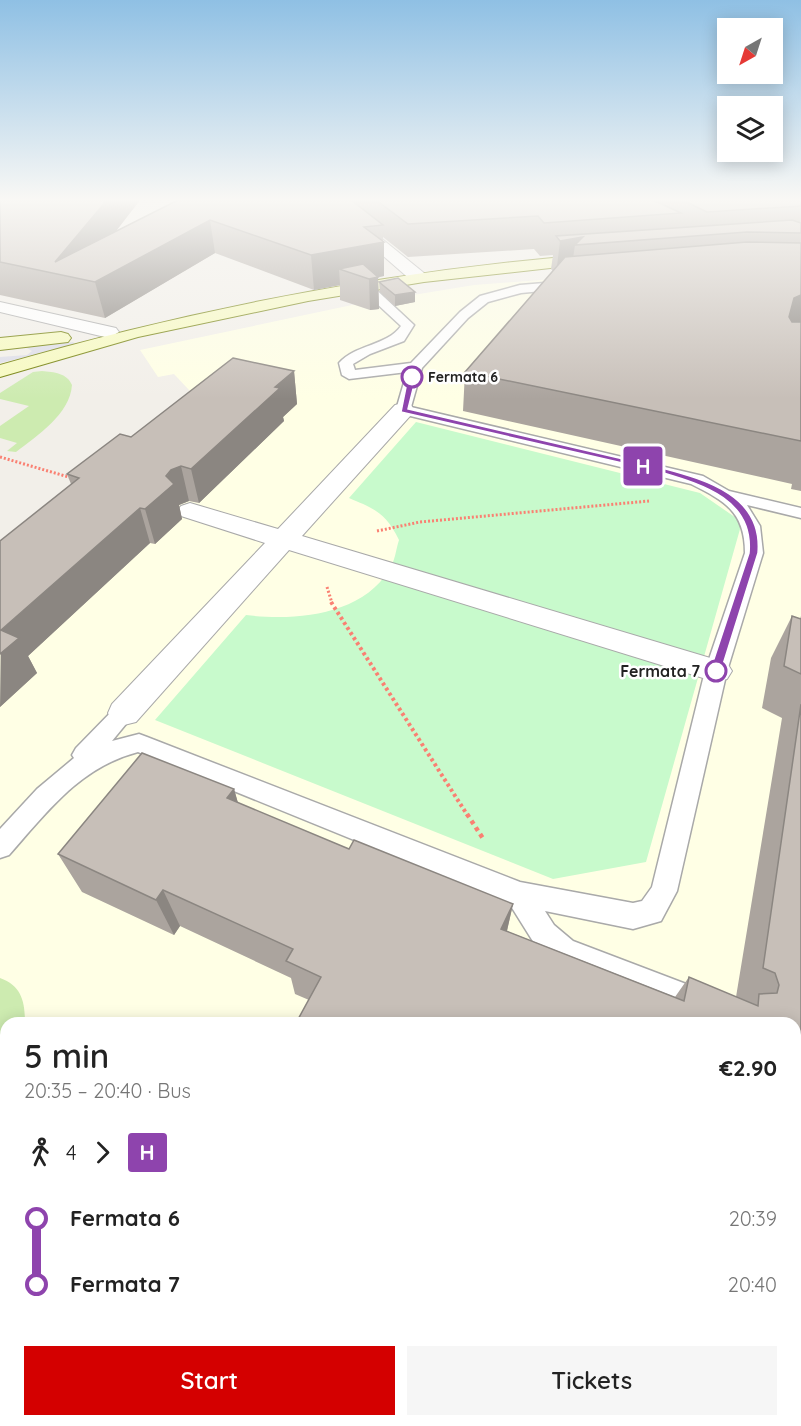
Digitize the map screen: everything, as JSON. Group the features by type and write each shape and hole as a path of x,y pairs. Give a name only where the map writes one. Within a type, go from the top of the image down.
{"street":[{"path":"407,267 418,276"},
{"path":"0,371 135,332 418,276 501,267"},
{"path":"0,307 110,332"},
{"path":"0,344 110,332 135,332"},
{"path":"124,713 403,410"},
{"path":"190,512 716,671"}],"lane":[{"path":"587,283 520,289 484,299 464,315 416,367 403,410 659,469 697,480 729,496 801,513"},
{"path":"365,286 408,325 399,338 365,351 346,363 349,375 416,367"},
{"path":"67,773 113,747 139,743 519,894 633,916 651,912 664,891 716,671 754,553 755,535 749,519 729,496"},
{"path":"0,847 124,713"},
{"path":"519,894 544,934 563,951 733,1017"}],"path":[{"path":"0,457 72,478"},
{"path":"487,843 330,600 325,578 331,555 368,534 409,523 548,508 654,501"}],"shaded area":[{"path":"715,267 801,267 801,1017 0,1017 0,591 219,405 189,390 174,374 158,377 140,350 352,305 474,285"},
{"path":"73,342 75,344 73,346 0,363 0,357 27,355 32,351 27,348 0,349"}],"green space":[{"path":"42,371 67,378 72,385 70,396 66,405 43,431 16,452 7,451 17,443 0,438 0,426 29,406 0,399 0,393 33,372"},
{"path":"416,422 700,493 742,522 646,862 553,879 155,720 246,615 285,617 325,612 362,597 377,585 391,567 399,540 379,513 349,498"},
{"path":"0,978 18,990 23,1002 25,1017 0,1017"}],"building":[{"path":"22,267 124,267 95,282"},
{"path":"366,267 378,277 369,279 339,269"},
{"path":"557,267 801,267 801,295 794,298 789,317 792,322 801,322 801,441 465,372"},
{"path":"398,278 415,292 395,295 379,282"},
{"path":"233,358 294,371 275,387 280,388 191,469 181,466 171,470 166,476 174,484 145,509 140,508 1,630 19,638 0,654 0,541 79,478 67,474 120,434 131,437"},
{"path":"792,616 801,619 801,674 784,666"},
{"path":"801,704 801,1017 299,1017 321,977 286,961 293,949 163,890 156,900 58,854 142,753 234,789 227,798 349,849 354,840 513,904 501,929 684,1001 689,977 758,1006 759,994 777,993 779,985 775,973 763,968"}],"bus line":[{"name":"H","path":"412,377 403,410 659,469 697,480 729,496 749,519 755,535 754,553 716,671"}],"place":[{"name":"Fermata 6","path":"412,377"},
{"name":"Fermata 7","path":"716,671"}]}
